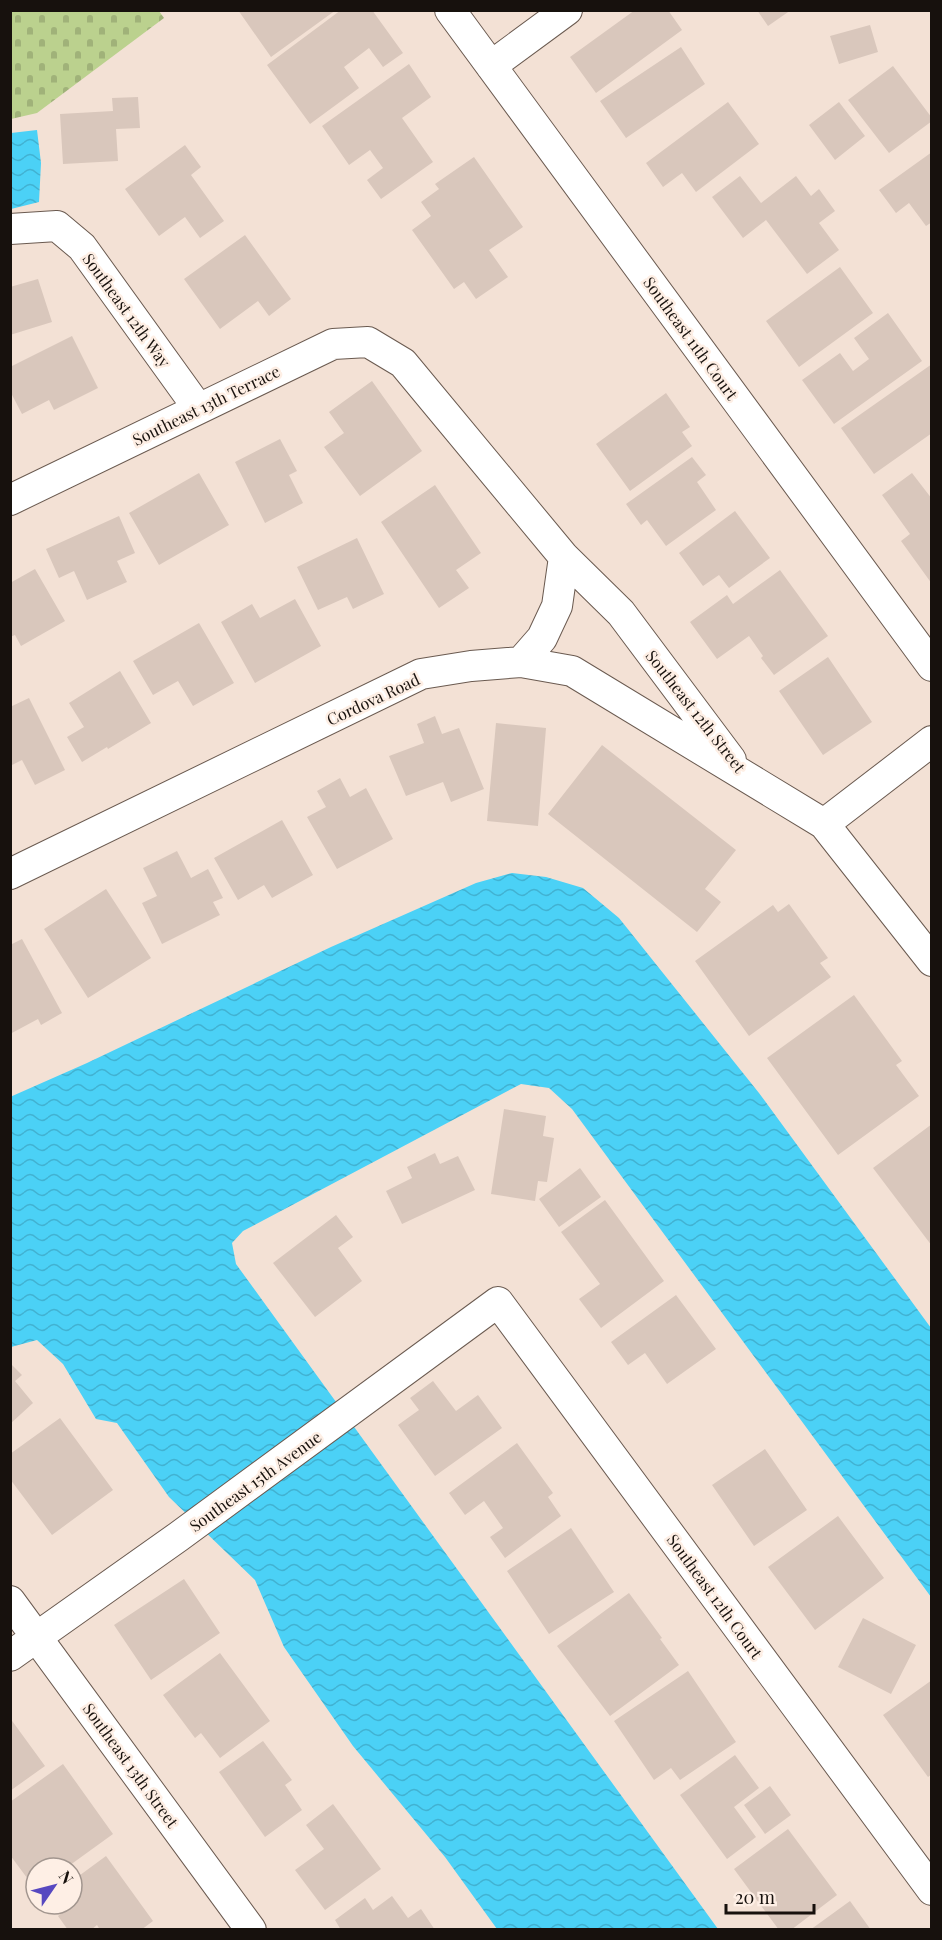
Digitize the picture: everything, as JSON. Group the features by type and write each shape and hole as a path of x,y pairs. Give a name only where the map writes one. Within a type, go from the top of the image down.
{"street":[{"name":"Southeast 11th Court","path":"450,10 932,666"},
{"path":"491,66 567,10"},
{"name":"Southeast 12th Way","path":"10,230 57,226 82,247 198,408"},
{"name":"Southeast 13th Terrace","path":"10,500 333,345 369,342 403,363"},
{"name":"Southeast 12th Street","path":"403,363 564,557 621,613 740,772 824,824 932,961"},
{"path":"521,662 542,638 557,606 564,557"},
{"name":"Cordova Road","path":"10,874 421,675 471,666 521,662 572,671 740,772"},
{"path":"824,824 932,741"},
{"name":"Southeast 15th Avenue","path":"10,1656 178,1537 498,1302"},
{"name":"Southeast 12th Court","path":"498,1302 932,1890"},
{"name":"Southeast 13th Street","path":"10,1600 251,1929"}],"green space":[{"path":"11,11 159,11 164,18 37,113 11,119"}],"water":[{"path":"37,130 41,163 39,202 11,209 11,133"},
{"path":"512,873 546,877 583,888 619,918 759,1093 931,1328 931,1597 572,1109 549,1088 521,1084 243,1231 232,1243 236,1264 718,1929 497,1929 445,1857 353,1746 284,1647 255,1580 169,1497 117,1423 96,1419 63,1364 37,1340 11,1347 10,1097 331,947 476,883"}],"building":[{"path":"238,10 336,10 271,57"},
{"path":"341,10 372,10 403,53 383,67 369,48 344,67 359,88 310,124 267,65"},
{"path":"635,10 668,10 682,30 596,93 570,57"},
{"path":"757,10 791,10 768,26"},
{"path":"870,25 878,52 839,64 830,36"},
{"path":"681,47 705,84 626,138 600,101"},
{"path":"409,64 431,97 402,118 433,162 381,199 367,180 383,168 370,150 349,165 322,126"},
{"path":"893,66 932,121 889,153 848,100"},
{"path":"138,97 140,128 116,129 118,161 63,164 60,114 113,111 112,98"},
{"path":"728,102 759,144 696,192 682,173 663,187 646,163"},
{"path":"839,102 865,136 835,160 809,125"},
{"path":"185,145 201,167 191,175 224,221 200,238 185,217 159,236 125,189"},
{"path":"932,152 932,222 926,226 909,203 896,213 879,190"},
{"path":"474,157 523,227 489,250 508,277 476,299 464,282 454,289 412,230 431,216 421,202 439,189 435,184"},
{"path":"740,176 761,203 796,176 811,196 819,189 835,211 819,223 839,250 807,274 766,220 743,238 712,197"},
{"path":"245,235 291,299 269,316 258,301 220,329 184,279"},
{"path":"840,267 873,313 799,367 766,321"},
{"path":"38,279 52,322 10,335 10,287"},
{"path":"888,313 922,361 834,424 802,380 840,353 853,371 869,359 854,338"},
{"path":"72,336 98,388 54,410 49,400 22,414 10,391 10,367"},
{"path":"932,364 932,433 874,474 841,428"},
{"path":"372,381 422,451 360,496 324,447 344,433 329,412"},
{"path":"666,393 690,427 682,432 692,446 630,491 596,444"},
{"path":"280,439 297,471 289,475 303,503 265,523 235,462"},
{"path":"692,457 706,475 697,482 716,510 666,546 647,520 641,525 626,504"},
{"path":"199,473 229,525 159,565 129,513"},
{"path":"912,473 932,499 932,584 901,541 910,534 882,495"},
{"path":"435,485 481,553 456,570 469,588 439,608 381,522"},
{"path":"735,511 770,558 729,588 719,575 703,586 679,553"},
{"path":"119,516 135,553 117,561 127,582 87,600 74,571 59,578 46,549"},
{"path":"357,538 384,594 353,609 347,597 318,610 297,567"},
{"path":"35,569 65,621 21,646 15,635 10,637 10,583"},
{"path":"780,570 828,636 774,675 749,636 717,659 690,622 727,595 733,604"},
{"path":"295,599 321,646 255,683 221,622 252,604 260,618"},
{"path":"199,623 234,683 193,706 178,681 153,695 133,661"},
{"path":"828,657 872,722 823,755 779,691"},
{"path":"120,671 151,723 82,762 67,737 84,727 69,703"},
{"path":"29,698 65,770 35,785 22,760 10,766 10,707"},
{"path":"435,716 442,734 459,728 484,789 451,802 443,782 406,796 389,756 424,743 417,724"},
{"path":"496,723 546,728 538,826 487,821"},
{"path":"602,745 736,850 705,889 721,902 697,932 548,814"},
{"path":"340,778 350,797 366,788 393,839 337,869 307,817 326,807 317,791"},
{"path":"282,820 313,875 272,898 264,885 238,900 214,858"},
{"path":"177,851 191,878 208,869 223,898 213,902 220,915 162,944 142,903 157,896 143,868"},
{"path":"106,889 151,958 88,998 44,929"},
{"path":"789,904 828,958 820,963 831,977 749,1036 695,961 773,905 778,912"},
{"path":"22,939 62,1013 41,1025 38,1019 10,1034 10,945"},
{"path":"854,995 902,1061 896,1065 919,1096 838,1155 767,1058"},
{"path":"504,1109 546,1116 543,1136 554,1138 547,1182 538,1181 535,1201 491,1194"},
{"path":"932,1124 932,1246 873,1168"},
{"path":"435,1153 440,1164 458,1156 475,1190 402,1224 386,1191 412,1178 407,1167"},
{"path":"580,1168 601,1197 559,1227 539,1199"},
{"path":"605,1200 664,1281 601,1328 579,1299 600,1284 561,1232"},
{"path":"336,1215 353,1237 338,1248 362,1281 315,1317 273,1263"},
{"path":"676,1295 716,1349 667,1384 645,1353 628,1365 611,1342"},
{"path":"10,1363 22,1375 15,1381 33,1403 10,1424"},
{"path":"433,1381 456,1411 478,1395 502,1428 435,1476 398,1425 419,1410 410,1398"},
{"path":"60,1418 113,1490 52,1535 10,1479 10,1454"},
{"path":"517,1443 553,1493 548,1497 561,1516 505,1558 490,1537 503,1528 484,1501 465,1515 449,1493"},
{"path":"765,1449 807,1510 754,1546 712,1485"},
{"path":"838,1516 884,1578 815,1630 768,1567"},
{"path":"571,1528 614,1592 549,1634 507,1571"},
{"path":"184,1579 220,1633 151,1680 114,1625"},
{"path":"629,1593 679,1665 610,1716 557,1646"},
{"path":"863,1618 916,1645 891,1694 838,1667"},
{"path":"220,1653 270,1721 220,1758 201,1733 195,1738 163,1695"},
{"path":"688,1671 736,1742 680,1780 671,1768 654,1780 614,1721"},
{"path":"932,1680 932,1774 928,1777 883,1715"},
{"path":"10,1718 45,1766 10,1791"},
{"path":"263,1741 292,1780 285,1785 302,1810 265,1837 219,1772"},
{"path":"735,1755 759,1788 734,1807 756,1837 727,1859 680,1795"},
{"path":"63,1764 113,1834 83,1856 24,1856 24,1874 10,1855 10,1802"},
{"path":"770,1786 791,1815 765,1834 744,1805"},
{"path":"333,1804 381,1869 325,1910 295,1870 324,1849 306,1825"},
{"path":"788,1829 837,1895 791,1930 779,1930 734,1869"},
{"path":"106,1856 153,1921 141,1930 100,1930 97,1925 91,1930 68,1930 58,1916 84,1916 84,1872"},
{"path":"392,1896 408,1918 421,1909 435,1930 341,1930 335,1920 365,1898 373,1910"},
{"path":"850,1901 871,1930 810,1930"}]}
